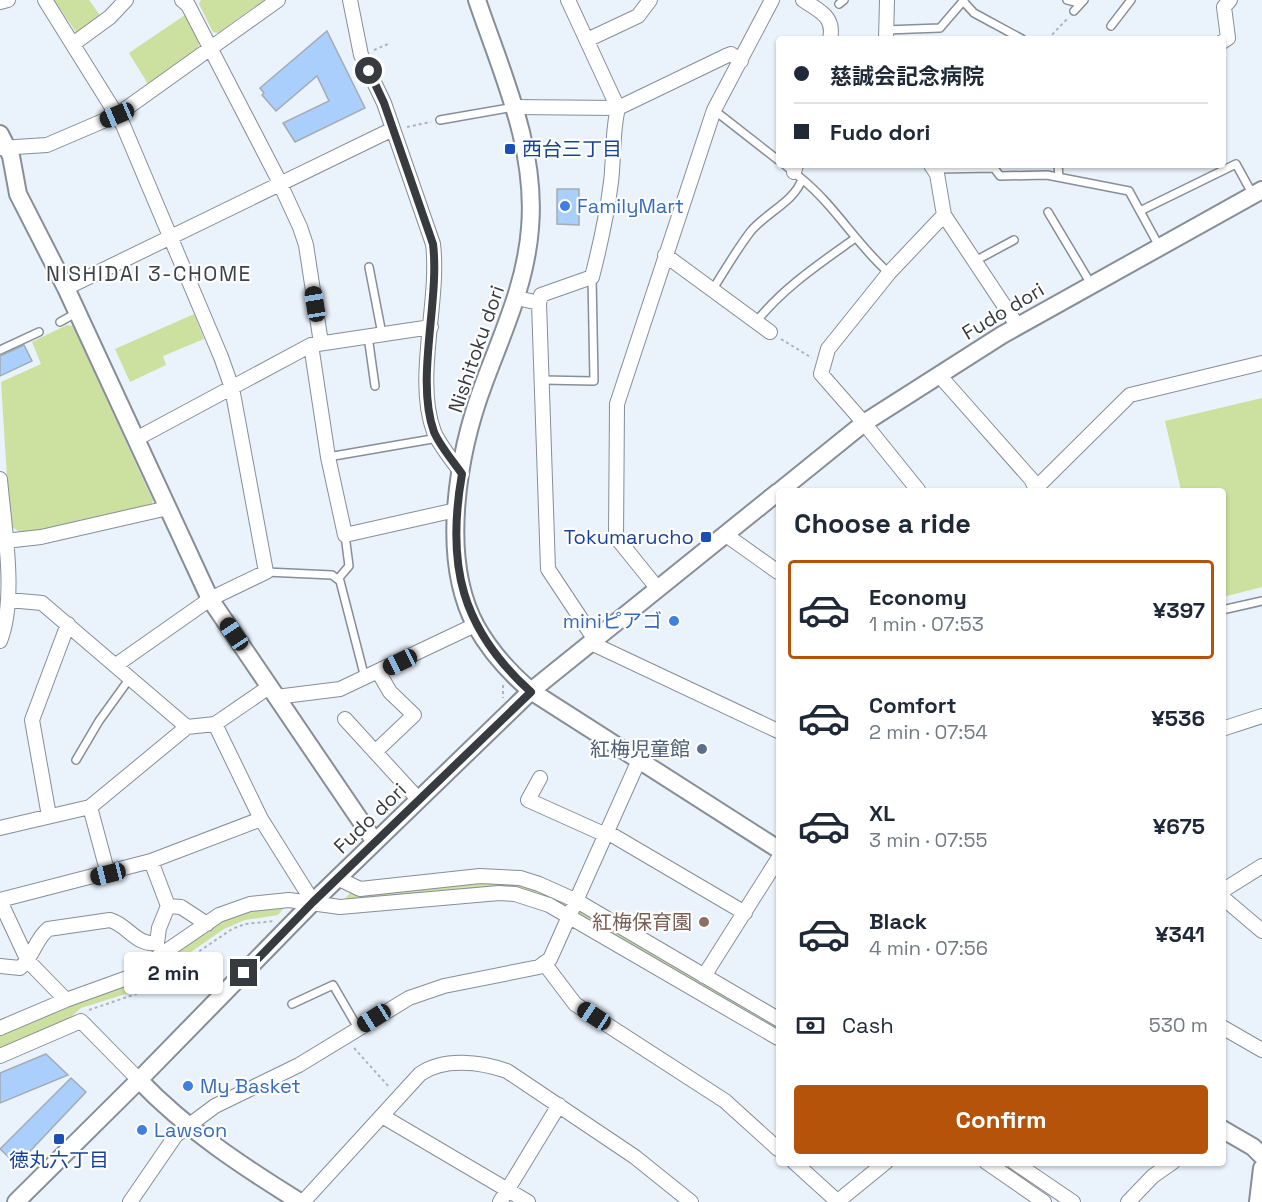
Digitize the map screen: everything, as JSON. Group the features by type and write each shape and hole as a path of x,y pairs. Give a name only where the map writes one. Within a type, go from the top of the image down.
{"street":[{"path":"0,2 8,0"},
{"path":"45,0 117,115 232,388 266,572 210,599 116,665"},
{"path":"73,44 110,17 126,0"},
{"path":"278,0 117,115 47,145 3,143 18,194 78,313 210,599 375,842"},
{"path":"350,0 361,55 397,128 433,244 436,267 431,327 429,412 438,438 462,474"},
{"name":"Nishitoku dori","path":"477,0 514,107 527,156 531,205 527,254 517,298 476,406 456,510 458,568 475,625 501,661 531,692 776,848"},
{"path":"568,0 618,108 613,126 608,204 592,277 541,295 538,303 548,569 593,641 776,730"},
{"path":"587,40 638,16 650,0"},
{"path":"658,589 616,537 617,404 714,110 772,0"},
{"path":"803,0 828,11 832,28 831,36"},
{"path":"885,34 887,0"},
{"path":"1226,39 1228,38 1224,7 1230,0"},
{"path":"187,2 280,185 305,243 328,457 345,535 456,510"},
{"path":"514,107 618,108 731,54 741,60"},
{"path":"66,288 397,128"},
{"path":"933,168 944,214 1017,325"},
{"name":"Fudo dori","path":"784,488 864,423 1017,325 1257,192"},
{"path":"916,488 821,374 822,363 828,349 889,273 944,214"},
{"path":"665,255 770,332"},
{"path":"517,298 538,303"},
{"path":"136,440 316,344 431,327"},
{"path":"1037,488 1130,395 1262,363"},
{"path":"939,375 1031,479 1034,488"},
{"path":"0,479 5,541 3,566 9,600 8,623 0,641"},
{"name":"Fudo dori","path":"16,1202 140,1080 337,878 531,692 776,494"},
{"path":"5,541 41,537 168,508"},
{"path":"726,535 776,571"},
{"path":"9,600 42,603 187,727"},
{"path":"49,816 32,720 68,624"},
{"path":"0,828 90,807 187,727 215,724 273,692 340,689 379,673 475,625"},
{"path":"375,752 414,715 390,692 379,673"},
{"path":"1226,728 1262,716"},
{"path":"345,719 419,800"},
{"path":"215,724 261,819 313,902"},
{"path":"130,1202 170,1143 187,1125 215,1106 299,1065 409,998 444,987 539,967 550,959 639,760"},
{"path":"540,778 528,800 607,833 745,913"},
{"path":"90,807 108,874"},
{"path":"66,1000 28,961 0,901 151,861 261,819"},
{"path":"151,861 168,906 159,928 161,948"},
{"path":"704,976 776,862"},
{"path":"1226,888 1262,866"},
{"path":"337,878 360,889 501,876 539,884 577,901 776,1018"},
{"path":"0,1028 66,1000 127,978 161,948 234,908 290,900 340,907 499,893 533,899 570,917 776,1037"},
{"path":"1226,900 1262,931"},
{"path":"168,906 181,907 207,924"},
{"path":"0,966 14,969 28,961 41,936 48,929 110,920 119,922 144,943 161,948"},
{"path":"544,963 575,1004 725,1101 776,1147"},
{"path":"0,1056 82,1016 140,1080 187,1125 235,1161 301,1202 428,1068 470,1063 490,1065 507,1071 559,1105 635,1157 692,1202"},
{"path":"1226,1029 1262,1050"},
{"path":"504,1196 559,1105"},
{"path":"382,1116 504,1196 528,1202"},
{"path":"1226,1131 1253,1147 1262,1156"},
{"path":"798,1166 837,1202 881,1166"},
{"path":"992,1166 1044,1202"},
{"path":"1020,1166 1073,1202"},
{"path":"1128,1202 1153,1176 1167,1166"},
{"path":"1258,1202 1262,1168"}],"lane":[{"path":"885,34 940,28 963,0 974,13 1016,36"},
{"path":"1067,0 1081,2 1074,11"},
{"path":"1111,26 1131,0"},
{"path":"440,120 514,107"},
{"path":"714,110 776,158"},
{"path":"1140,211 1236,164 1257,192"},
{"path":"994,168 1000,176 1047,175 1129,191 1159,246"},
{"path":"1058,168 1059,177"},
{"path":"794,170 814,189 854,239 889,273"},
{"path":"713,289 752,230 770,211 798,191 794,170"},
{"path":"1048,212 1091,284"},
{"path":"756,322 770,303 807,272 854,239"},
{"path":"975,261 1014,240"},
{"path":"369,267 382,334"},
{"path":"542,380 594,381 592,277"},
{"path":"60,322 78,313"},
{"path":"0,350 39,332"},
{"path":"368,336 375,386"},
{"path":"328,457 438,438"},
{"path":"338,579 349,566 345,535"},
{"path":"266,572 332,575 338,579 365,678"},
{"path":"1226,609 1262,601"},
{"path":"75,760 130,678"},
{"path":"292,1004 333,985 358,1028"}],"path":[{"path":"1051,36 1074,11"},
{"path":"397,128 440,120"},
{"path":"770,332 822,363"},
{"path":"503,683 503,701"},
{"path":"82,1016 136,994 232,929 255,922 275,921"},
{"path":"358,1052 398,1098"}],"green space":[{"path":"54,0 89,0 102,18 78,35"},
{"path":"201,0 264,0 218,33 213,32 199,4"},
{"path":"185,15 199,42 198,50 148,84 129,53"},
{"path":"194,314 204,339 163,356 166,365 130,382 115,349"},
{"path":"67,325 73,326 153,501 151,506 54,528 20,532 10,526 1,382 41,364 32,342"},
{"path":"1262,398 1262,587 1226,596 1226,488 1181,488 1165,421"},
{"path":"480,879 519,882 568,901 563,909 533,895 340,904 352,891"},
{"path":"288,903 278,915 245,920 224,929 135,991 81,1008 63,1024 0,1052 0,1032 129,981 224,916"},
{"path":"581,908 776,1022 776,1033 576,917"}],"building":[{"path":"327,31 365,108 295,142 283,123 329,101 317,76 276,111 262,95 264,93 260,88"},
{"path":"557,189 579,189 579,225 557,224"},
{"path":"24,345 32,361 0,376 0,356"},
{"path":"46,1054 68,1075 0,1103 0,1073"},
{"path":"71,1078 86,1092 17,1165 0,1149"}],"place":[{"name":"西台三丁目","path":"510,149"},
{"name":"FamilyMart","path":"565,206"},
{"name":"Tokumarucho","path":"706,537"},
{"name":"miniピアゴ","path":"674,621"},
{"name":"紅梅児童館","path":"702,749"},
{"name":"紅梅保育園","path":"704,922"},
{"name":"My Basket","path":"188,1086"},
{"name":"Lawson","path":"142,1130"},
{"name":"徳丸六丁目","path":"59,1139"}],"district":[{"name":"NISHIDAI 3-CHOME","path":"149,274"}],"route":[{"path":"244,973 313,902 531,692 501,661 475,625 458,568 455,539 456,510 462,474 434,433 429,412 429,346 436,267 433,244 384,103 369,71"}]}
